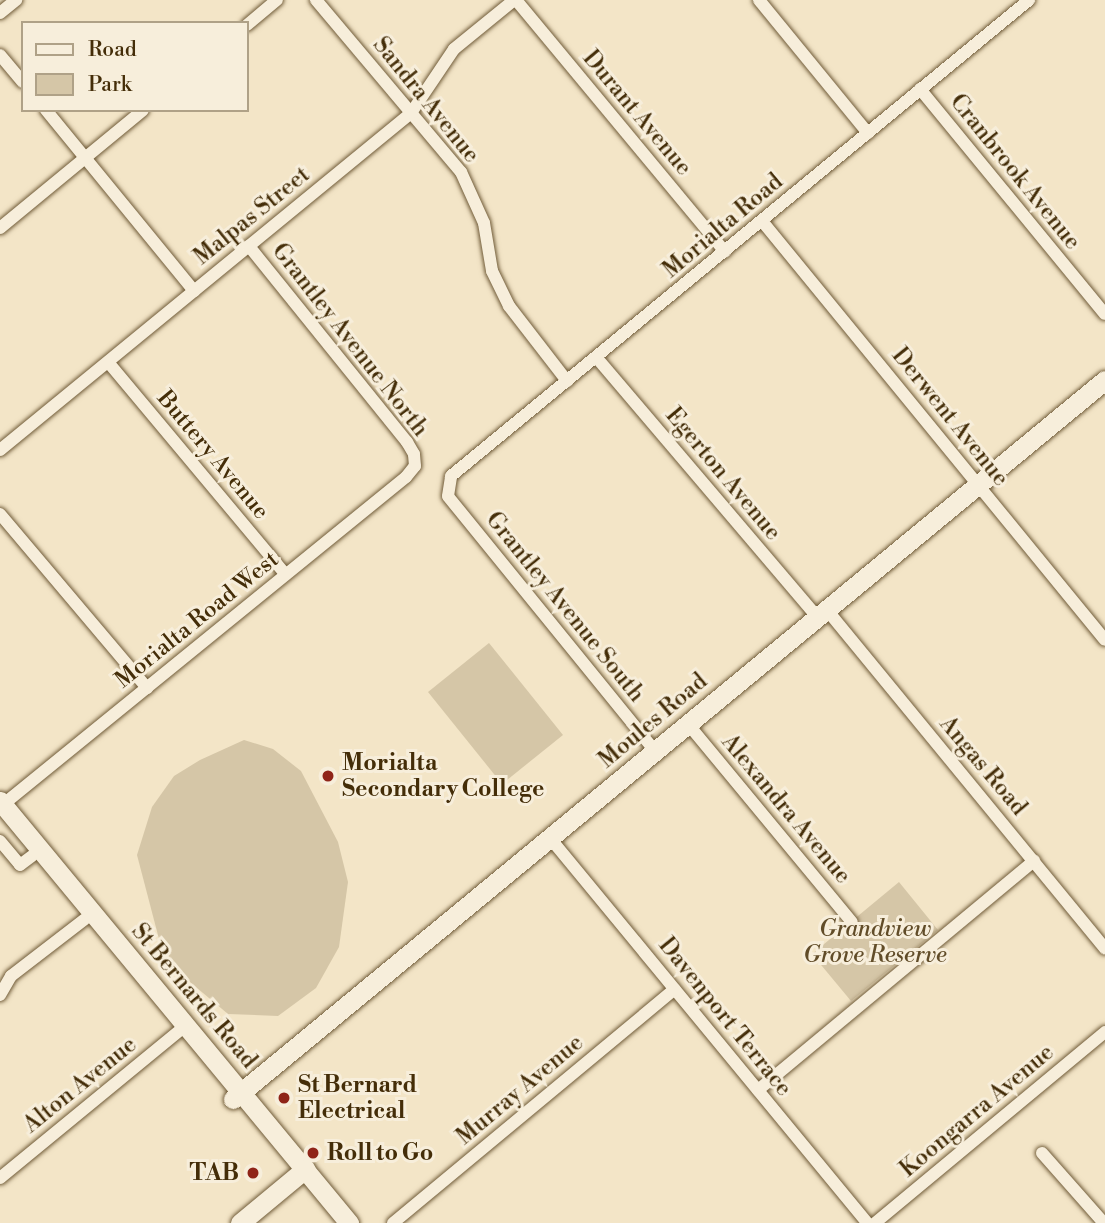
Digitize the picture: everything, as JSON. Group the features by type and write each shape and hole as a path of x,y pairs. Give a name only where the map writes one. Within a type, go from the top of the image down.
{"main road":[{"name":"Moules Road","path":"237,1096 1105,380"},
{"name":"St Bernards Road","path":"1,808 32,856 182,1028"},
{"name":"St Bernards Road","path":"1,808 300,1173 334,1223"},
{"name":"St Bernards Road","path":"300,1173 349,1223"},
{"path":"240,1223 300,1173"}],"street":[{"path":"0,13 16,0"},
{"path":"248,24 277,0"},
{"name":"Sandra Avenue","path":"316,0 461,172 484,223 492,271 509,306 567,381"},
{"name":"Malpas Street","path":"0,450 411,113 454,49 515,0"},
{"name":"Durant Avenue","path":"515,0 725,252"},
{"path":"759,0 868,133"},
{"name":"Morialta Road","path":"447,487 451,476 725,252 1023,2"},
{"path":"0,55 21,80"},
{"name":"Cranbrook Avenue","path":"920,89 1105,314"},
{"path":"48,112 194,291"},
{"path":"0,228 141,112"},
{"name":"Derwent Avenue","path":"762,221 1105,640"},
{"name":"Grantley Avenue North","path":"249,246 398,430 414,454 415,462"},
{"name":"Egerton Avenue","path":"596,357 822,613"},
{"name":"Buttery Avenue","path":"108,362 285,574"},
{"name":"Morialta Road West","path":"1,808 405,477 415,462"},
{"name":"Grantley Avenue South","path":"447,487 448,496 655,751"},
{"path":"0,514 147,688"},
{"name":"Angas Road","path":"822,613 1034,861 1105,949"},
{"name":"Alexandra Avenue","path":"688,724 852,922"},
{"name":"Davenport Terrace","path":"550,838 867,1223"},
{"path":"0,841 20,865 32,856"},
{"path":"758,1090 1034,861"},
{"path":"0,995 11,976 85,919"},
{"name":"Murray Avenue","path":"393,1223 675,989"},
{"name":"Alton Avenue","path":"0,1178 182,1028"},
{"name":"Koongarra Avenue","path":"875,1223 1105,1032"},
{"path":"1042,1153 1104,1223"}],"green space":[{"path":"489,643 563,735 502,784 428,692"},
{"path":"244,740 273,749 301,771 338,842 348,882 339,947 316,988 278,1016 228,1014 178,972 159,939 137,855 152,807 174,776 200,760"},
{"name":"Grandview Grove Reserve","path":"899,882 938,930 851,1001 812,954"}],"place":[{"name":"Morialta Secondary College","path":"328,776"},
{"name":"St Bernard Electrical","path":"284,1098"},
{"name":"Roll to Go","path":"313,1153"},
{"name":"TAB","path":"253,1173"}]}
